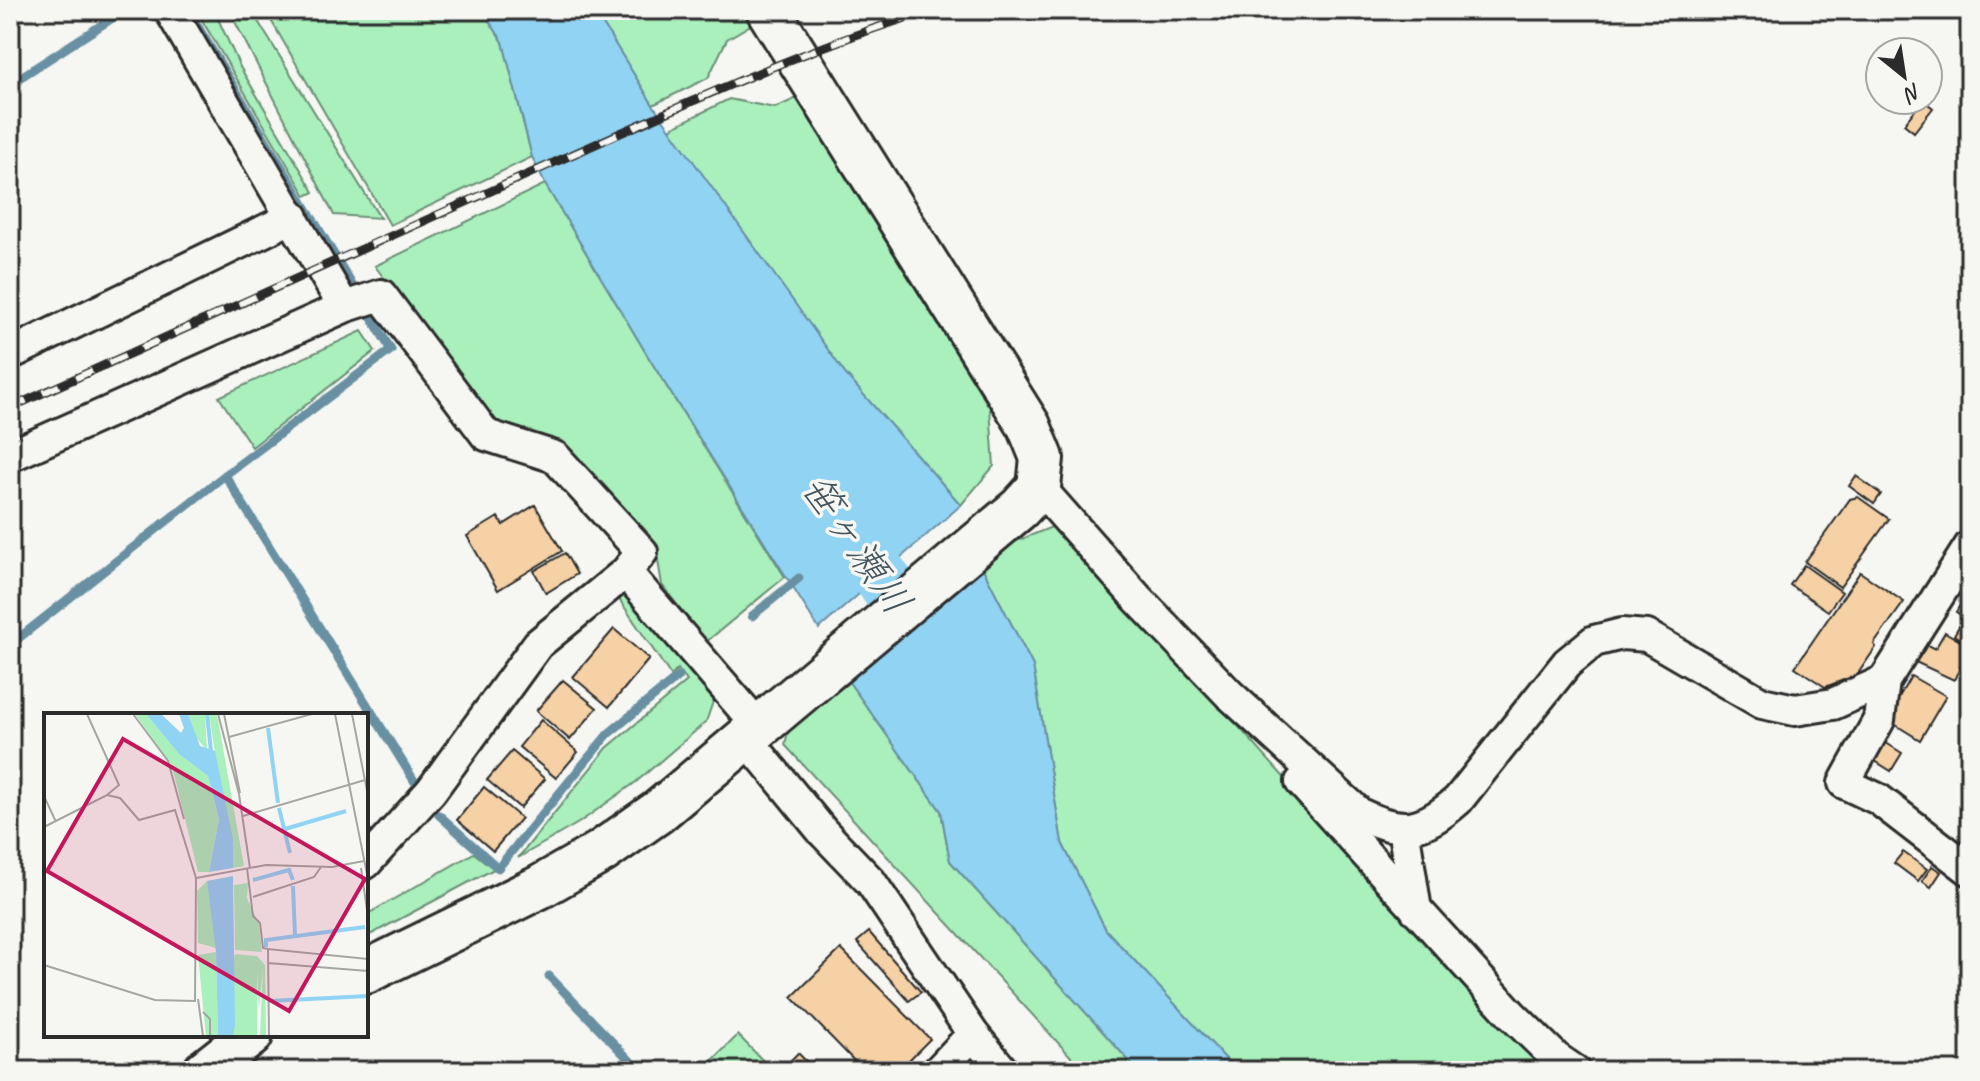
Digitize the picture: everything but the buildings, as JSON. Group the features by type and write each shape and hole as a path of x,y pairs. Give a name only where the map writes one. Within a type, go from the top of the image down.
{"street":[{"path":"170,10 293,217 356,303"},
{"path":"368,971 540,887 601,852 658,812 1030,498 1042,458 1029,426 768,10"},
{"path":"10,354 293,217"},
{"path":"10,456 356,303 381,295 486,435 555,457 642,552 626,572 538,644 431,791 368,861"},
{"path":"1030,498 1138,599 1229,694 1360,814 1384,825 1413,827 1437,819 1458,800 1567,663 1594,641 1622,634 1647,636 1762,703 1795,710 1833,704 1884,681"},
{"path":"1970,546 1884,681 1879,720 1844,783 1878,799 1970,870"},
{"path":"626,572 759,728 823,832 871,882 973,1034 1003,1071"},
{"path":"1229,694 1286,765 1512,1015 1556,1058 1575,1071"},
{"path":"1403,827 1416,910"},
{"path":"938,1071 973,1034"},
{"path":"205,1071 248,1037"}],"green space":[{"path":"196,10 214,10 240,67 314,192 306,196"},
{"path":"229,10 251,10 380,218 334,215"},
{"path":"265,10 482,10 503,42 532,157 390,225"},
{"path":"594,10 744,10 754,23 727,39 708,78 653,105"},
{"path":"797,98 990,408 994,466 961,505 846,375 669,129 729,99 775,108"},
{"path":"545,184 785,577 706,642 662,585 656,548 562,443 493,426 375,266"},
{"path":"362,331 375,351 252,447 219,397"},
{"path":"1052,527 1229,716 1493,1010 1560,1071 1237,1071 1106,930 1062,843 1033,666 982,567 1009,544"},
{"path":"623,590 716,693 706,722 636,782 580,822 518,858 607,748 687,681 678,669 671,676 617,596"},
{"path":"849,682 941,811 950,861 1138,1071 1084,1071 785,745 788,731"},
{"path":"474,853 494,869 368,936 368,914"},
{"path":"738,1035 773,1071 702,1071"}],"water":[{"path":"482,10 594,10 653,105 846,375 961,505 819,629 652,363 545,184 532,157 503,42"},
{"path":"982,567 1033,666 1062,843 1106,930 1237,1071 1138,1071 950,861 941,811 849,682"}],"waterway":[{"path":"10,84 125,10"},
{"path":"10,645 225,475 391,350 188,10"},
{"path":"225,475 418,787"},
{"name":"笹ヶ瀬川","path":"837,514 914,624 930,654"},
{"path":"752,616 799,578"},
{"path":"439,815 498,868 608,734 679,676"},
{"path":"549,976 640,1071"}],"railway":[{"path":"10,408 739,81 834,43 932,10"}]}
